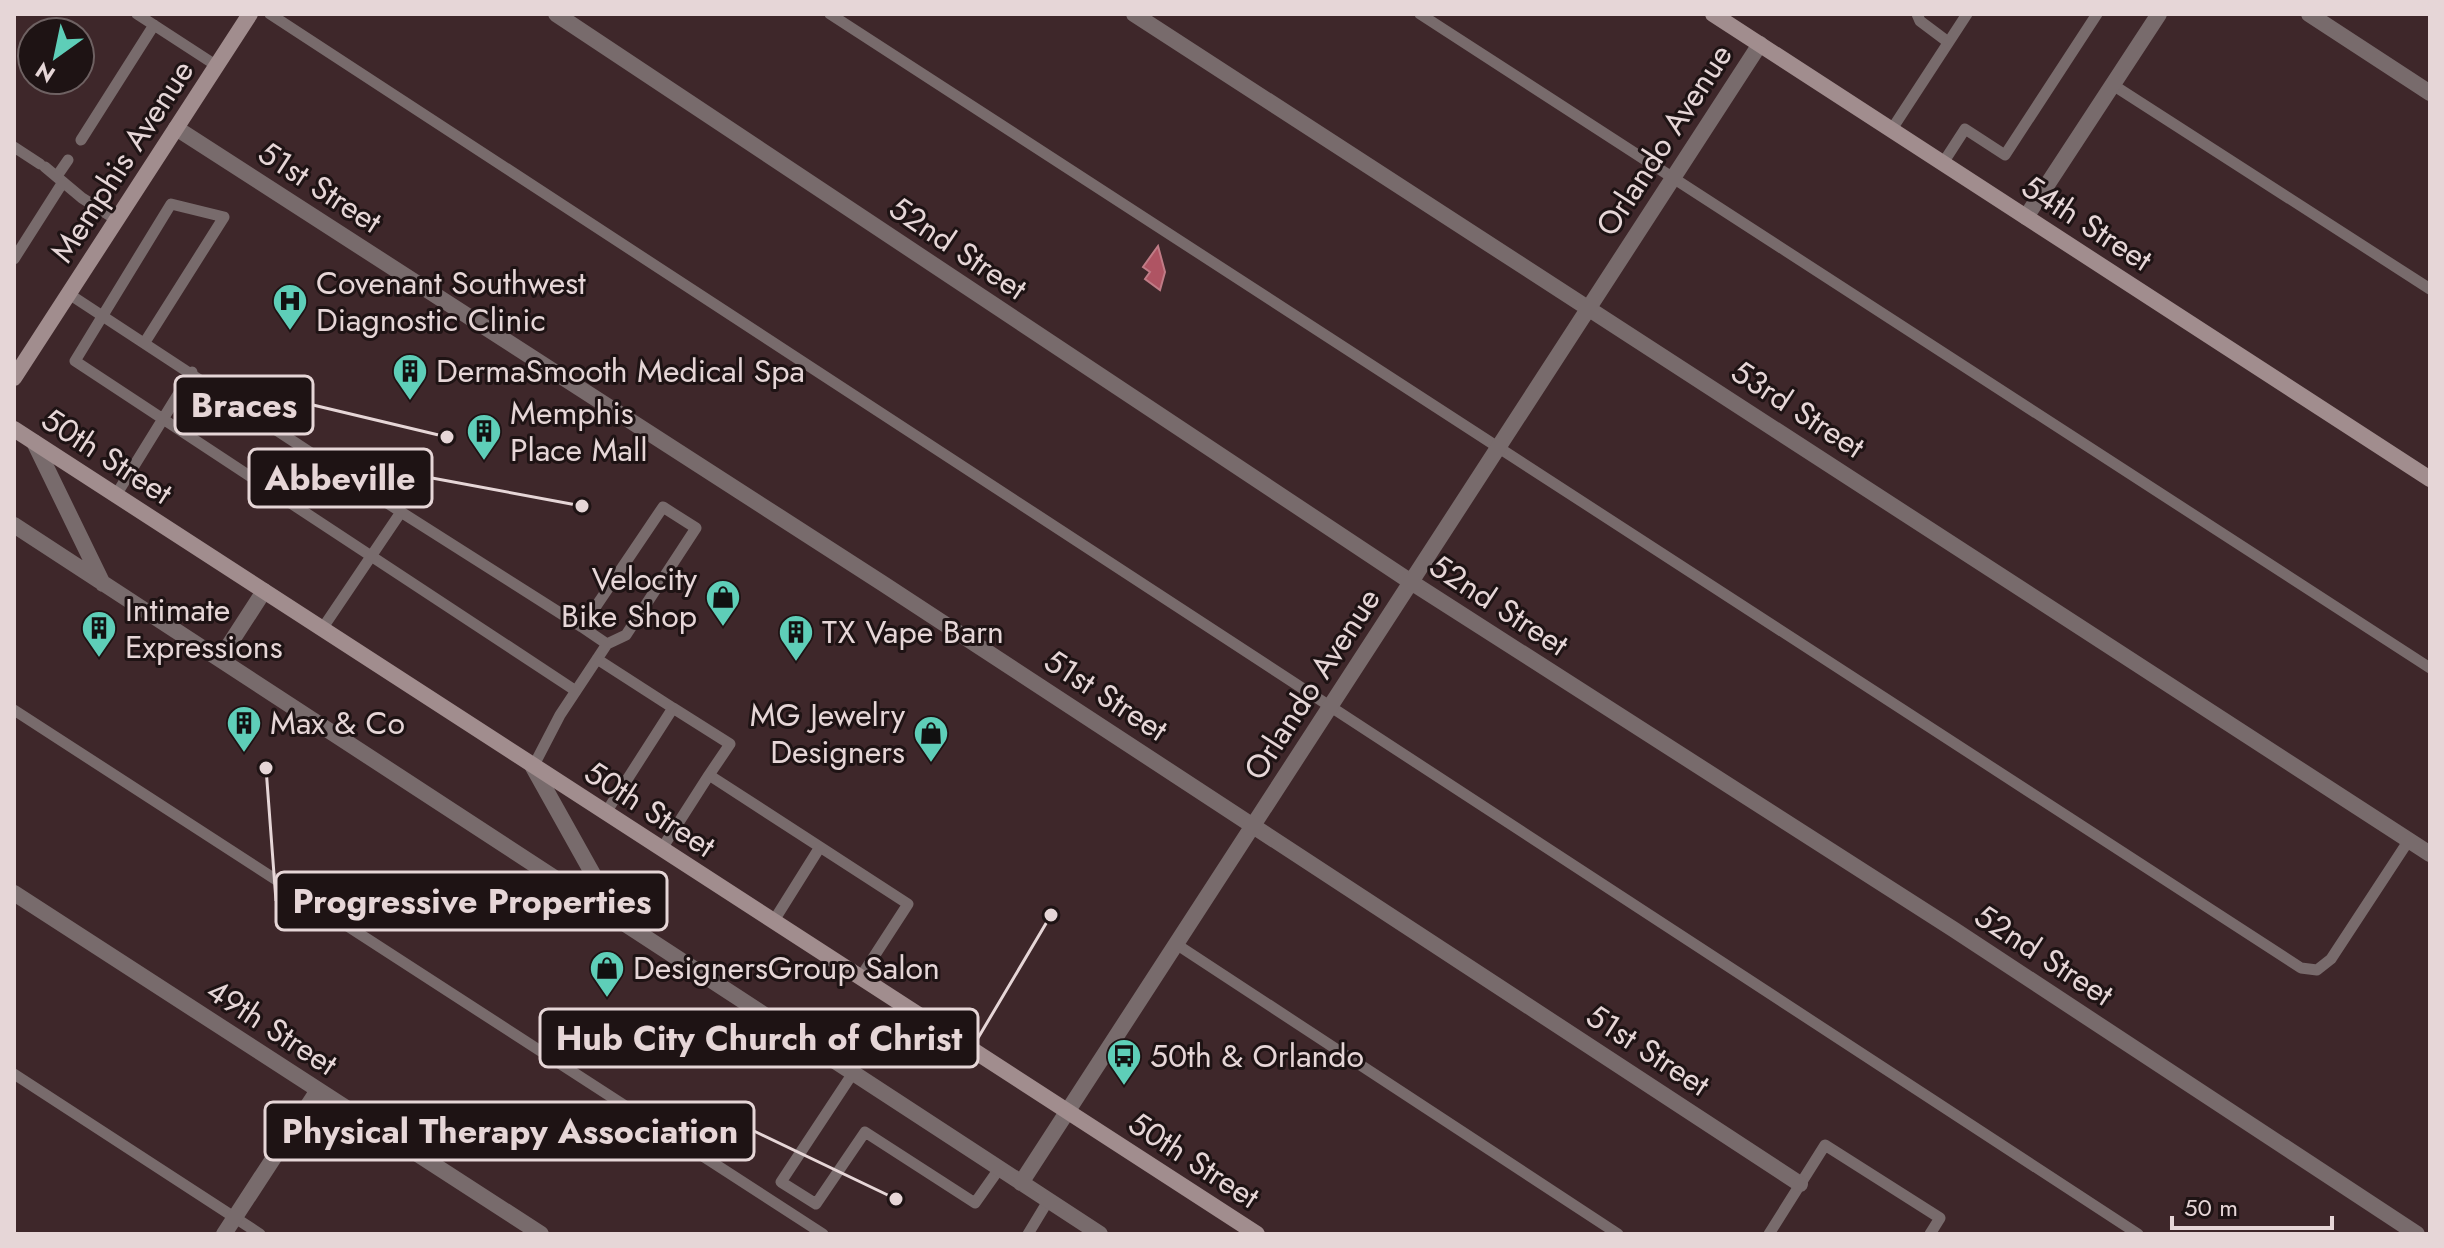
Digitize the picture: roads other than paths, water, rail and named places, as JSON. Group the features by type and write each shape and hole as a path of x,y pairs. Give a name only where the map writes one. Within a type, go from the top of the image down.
{"main road":[{"name":"Memphis Avenue","path":"14,378 250,14"},
{"name":"54th Street","path":"1713,14 2430,479"},
{"name":"50th Street","path":"14,429 1257,1234"}],"street":[{"name":"52nd Street","path":"556,14 1411,582 1953,929 2417,1234"},
{"name":"53rd Street","path":"1134,14 2430,854"},
{"path":"2026,217 2159,14"},
{"path":"2309,14 2430,93"},
{"name":"Orlando Avenue","path":"1021,1183 1760,44"},
{"name":"51st Street","path":"176,128 1254,825 1800,1184"},
{"path":"34,442 103,584"},
{"path":"14,525 1097,1233"},
{"path":"220,659 264,591"},
{"path":"533,767 620,922"},
{"name":"49th Street","path":"14,893 541,1234"},
{"path":"224,1234 318,1090"}],"lane":[{"path":"137,14 217,66"},
{"path":"270,14 1329,709 2138,1234"},
{"path":"830,14 1497,450 2301,968 2317,970 2331,959 2409,840"},
{"path":"1420,14 2430,668"},
{"path":"1917,14 1920,21 1948,42"},
{"path":"1892,129 1967,14"},
{"path":"1943,163 1965,129 2005,155 2097,14"},
{"path":"81,140 154,25"},
{"path":"2113,85 2430,289"},
{"path":"14,147 117,220"},
{"path":"14,259 68,160"},
{"path":"145,342 224,217 171,204 75,361 576,691"},
{"path":"69,294 607,644"},
{"path":"116,495 192,372"},
{"path":"533,767 607,644 626,635 696,528 663,507 582,627"},
{"path":"322,629 401,512"},
{"path":"597,659 730,744 661,850"},
{"path":"605,814 673,708"},
{"path":"14,710 823,1234"},
{"path":"709,775 908,904 860,978"},
{"path":"773,922 820,847"},
{"path":"1176,944 1618,1234"},
{"path":"853,1073 781,1182 816,1204 865,1132 975,1203 999,1169"},
{"path":"14,1074 260,1234"},
{"path":"1769,1234 1825,1145 1940,1218 1930,1234"},
{"path":"1028,1234 1048,1201"}],"place":[{"name":"Covenant Southwest Diagnostic Clinic","path":"290,332"},
{"name":"DermaSmooth Medical Spa","path":"410,402"},
{"name":"Braces","path":"447,437"},
{"name":"Memphis Place Mall","path":"484,462"},
{"name":"Abbeville","path":"582,506"},
{"name":"Velocity Bike Shop","path":"723,628"},
{"name":"Intimate Expressions","path":"99,659"},
{"name":"TX Vape Barn","path":"796,663"},
{"name":"Max & Co","path":"244,754"},
{"name":"MG Jewelry Designers","path":"931,764"},
{"name":"Progressive Properties","path":"266,768"},
{"name":"Hub City Church of Christ","path":"1051,915"},
{"name":"DesignersGroup Salon","path":"607,999"},
{"name":"50th & Orlando","path":"1124,1087"},
{"name":"Physical Therapy Association","path":"896,1199"}]}
